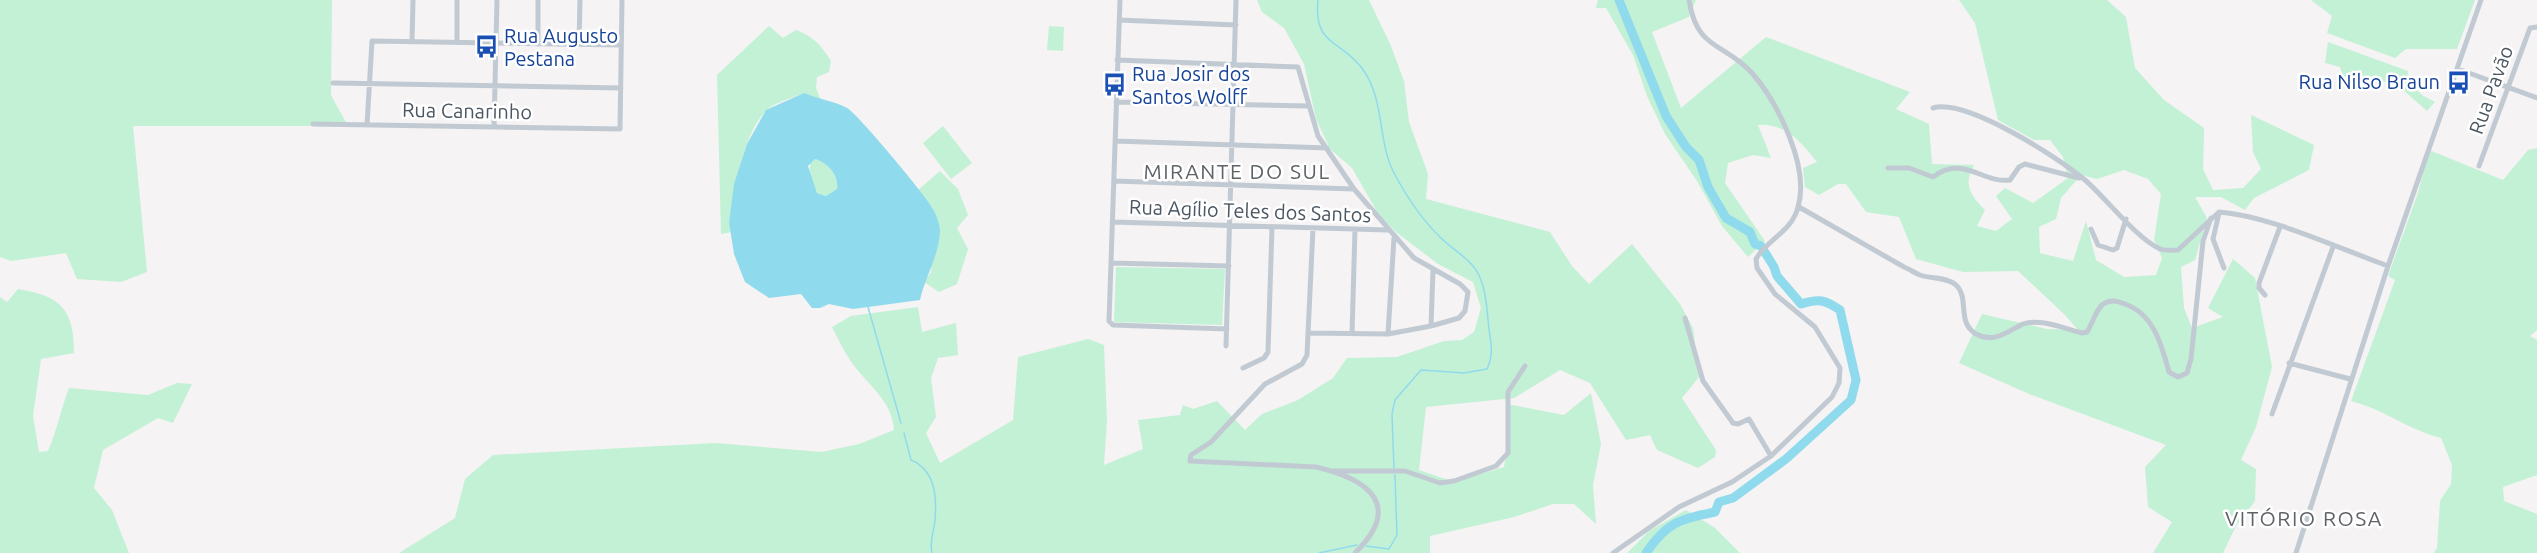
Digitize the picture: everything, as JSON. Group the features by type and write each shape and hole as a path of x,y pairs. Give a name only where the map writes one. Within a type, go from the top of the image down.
{"street":[{"path":"412,42 413,0"},
{"path":"457,0 457,42"},
{"path":"494,127 496,0"},
{"path":"537,44 538,0"},
{"path":"579,44 580,0"},
{"path":"333,83 621,88 622,0"},
{"path":"1120,0 1109,321 1113,325 1227,329"},
{"path":"1226,346 1236,0"},
{"path":"1614,553 1679,507 1732,482 1771,456 1832,397 1839,383 1840,368 1815,327 1774,294 1757,268 1756,259 1760,252 1790,226 1799,207 1801,183 1786,126 1752,73 1720,50 1696,27 1689,0"},
{"path":"2296,553 2350,379 2481,0"},
{"path":"1119,20 1236,24"},
{"name":"Rua Pavão","path":"2479,166 2530,28 2535,27"},
{"path":"367,125 372,41 621,45"},
{"path":"1117,60 1298,67 1318,136 1354,189 1387,230 1414,258 1460,284 1468,292 1465,311 1460,318 1431,326 1388,334 1308,333"},
{"path":"2458,69 2537,98"},
{"name":"Rua Canarinho","path":"313,124 620,129 621,88"},
{"path":"1116,102 1308,106"},
{"path":"1933,108 1941,105 1987,119 2047,153 2084,179 2161,250 2178,250 2198,234 2219,212 2232,213 2280,227 2388,266"},
{"path":"1115,141 1327,148"},
{"path":"1888,168 1909,168 1933,177 1950,168 1981,172 2004,181 2010,180 2025,164 2084,179"},
{"path":"1114,181 1354,189"},
{"path":"1799,207 1904,267 1921,275 1949,281 1956,285 1961,293 1963,315 1968,327 1977,335 1996,338 2024,324 2035,322 2082,333 2086,332 2098,309 2106,302 2116,301 2133,307 2151,326 2169,372 2178,377 2187,373 2191,359 2203,241 2211,218"},
{"path":"2219,212 2213,239 2224,268"},
{"path":"2091,229 2098,245 2113,250 2117,248 2126,219"},
{"name":"Rua Agílio Teles dos Santos","path":"1113,222 1387,230"},
{"path":"1243,368 1264,358 1269,345 1272,226"},
{"path":"2265,295 2259,288 2259,283 2280,227"},
{"path":"1313,228 1307,355 1302,364 1265,384 1224,429 1191,455 1190,460 1292,465 1332,471 1405,471 1440,483 1454,481 1496,466 1508,453 1508,392 1526,366"},
{"path":"1352,334 1355,229"},
{"path":"1388,334 1394,238"},
{"path":"2272,414 2333,247"},
{"path":"1111,263 1229,266"},
{"path":"1431,326 1433,270"},
{"path":"1685,318 1696,361 1709,391 1733,423 1738,424 1749,420 1771,456"},
{"path":"2289,363 2350,379"},
{"path":"1332,471 1366,488 1378,502 1380,514 1373,530 1356,553"}],"green space":[{"path":"0,0 332,0 331,95 348,126 133,126 147,272 121,282 77,279 66,253 11,261 0,257"},
{"path":"1257,0 1369,0 1391,46 1404,81 1409,122 1428,174 1426,199 1550,232 1572,266 1589,284 1632,244 1680,304 1693,328 1699,377 1682,398 1716,450 1715,457 1698,468 1657,450 1650,435 1626,440 1590,383 1560,370 1514,398 1426,407 1419,470 1454,482 1504,467 1507,404 1564,415 1591,393 1601,444 1593,485 1596,524 1574,504 1553,504 1514,517 1430,536 1430,553 399,553 455,518 465,479 493,455 715,443 822,452 859,444 894,430 889,409 856,369 832,327 851,316 918,307 922,332 956,323 958,355 938,358 931,378 936,417 926,433 940,463 1013,420 1018,357 1088,339 1104,345 1107,420 1104,465 1143,449 1138,420 1180,415 1183,405 1193,409 1217,401 1245,430 1262,414 1298,400 1333,378 1347,358 1397,357 1444,341 1462,340 1474,332 1481,308 1473,282 1438,264 1396,232 1379,215 1352,168 1330,149 1316,119 1304,64 1284,28 1262,12"},
{"path":"1598,0 1696,0 1689,17 1652,32 1681,108 1766,37 1910,92 1896,109 1929,124 1932,164 1974,165 1969,178 1970,189 1985,210 1977,226 1996,231 2012,219 1996,196 2005,188 2033,203 2068,178 2063,157 2050,140 2034,140 1998,120 1975,23 1959,0 2107,0 2126,17 2135,68 2164,100 2204,128 2203,169 2213,190 2243,188 2261,169 2253,152 2251,115 2314,145 2309,170 2254,198 2245,210 2221,197 2195,197 2207,218 2195,260 2181,267 2184,308 2192,328 2223,317 2208,308 2233,259 2255,278 2272,367 2256,427 2241,460 2256,469 2255,501 2236,526 2223,553 2153,553 2172,522 2148,507 2145,467 2166,445 2029,394 1959,363 1982,314 2047,329 2078,330 2065,315 2018,271 1963,272 1916,259 1899,217 1866,212 1846,184 1838,184 1819,195 1805,187 1803,168 1817,162 1792,135 1768,125 1758,125 1771,158 1753,155 1728,163 1725,183 1765,241 1748,257 1722,226 1697,181 1665,134 1647,96 1633,55 1606,8 1596,8","holes":["2124,170 2148,179 2161,194 2154,240 2162,258 2156,275 2124,277 2096,260 2086,221 2073,261 2040,253 2039,227 2056,219 2061,198 2081,175 2097,179"]},
{"path":"2311,0 2475,0 2457,49 2406,49 2395,58 2327,33 2332,16"},
{"path":"769,26 783,38 796,30 812,39 831,61 829,72 817,77 816,88 821,101 804,93 774,105 758,121 741,164 729,222 732,232 721,234 717,75"},
{"path":"1049,26 1064,27 1063,51 1047,50"},
{"path":"2328,42 2408,71 2407,80 2422,95 2435,102 2427,111 2394,82 2344,80 2340,67 2325,63"},
{"path":"943,126 972,163 951,179 923,143"},
{"path":"2537,148 2537,330 2530,336 2537,340 2537,475 2503,487 2504,501 2537,514 2537,553 2434,553 2437,548 2440,501 2451,484 2452,465 2441,438 2351,401 2395,280 2388,276 2418,193 2429,150 2503,180 2528,150"},
{"path":"815,159 824,163 836,179 837,189 826,196 817,193 809,174 811,160"},
{"path":"940,171 958,189 968,215 957,228 968,249 957,284 939,292 924,282 931,272 933,208 918,190"},
{"path":"1116,267 1225,269 1222,325 1114,322"},
{"path":"18,289 45,296 62,307 68,315 73,338 74,353 41,359 33,416 39,452 48,451 69,388 148,395 177,383 192,384 173,423 158,418 103,450 94,488 112,510 129,553 0,553 0,297 7,302"},
{"path":"1686,510 1715,528 1740,553 1627,553 1649,531"}],"water":[{"path":"804,93 847,108 864,124 906,173 933,209 940,229 937,249 920,300 853,309 829,304 820,308 812,308 801,294 769,298 745,282 734,254 729,222 734,184 747,144 766,110","holes":["815,159 832,170 837,184 837,189 826,196 817,193 808,166"]}],"waterway":[{"path":"1318,0 1320,26 1325,35 1356,61 1370,82 1375,94 1388,159 1398,180 1427,223 1474,267 1481,280 1486,298 1491,349 1491,359 1487,369 1464,373 1421,370 1395,400 1392,414 1394,469"},
{"path":"1619,0 1666,116 1686,147 1699,160 1708,187 1726,218 1750,232 1755,244 1761,246 1774,267 1777,276 1801,304 1822,301 1840,310 1856,380 1851,400 1786,459 1733,498 1719,502 1715,512 1675,523 1661,534 1646,553"},
{"path":"868,307 901,423"},
{"path":"904,433 911,460 925,470 935,493 936,511 931,541 932,553"},
{"path":"1366,546 1389,549 1397,535 1395,475"},
{"path":"1319,553 1357,545"}],"place":[{"name":"Rua Augusto Pestana","path":"486,47"},
{"name":"Rua Nilso Braun","path":"2458,82"},
{"name":"Rua Josir dos Santos Wolff","path":"1114,85"}],"district":[{"name":"MIRANTE DO SUL","path":"1237,172"},
{"name":"VITÓRIO ROSA","path":"2304,519"}]}
